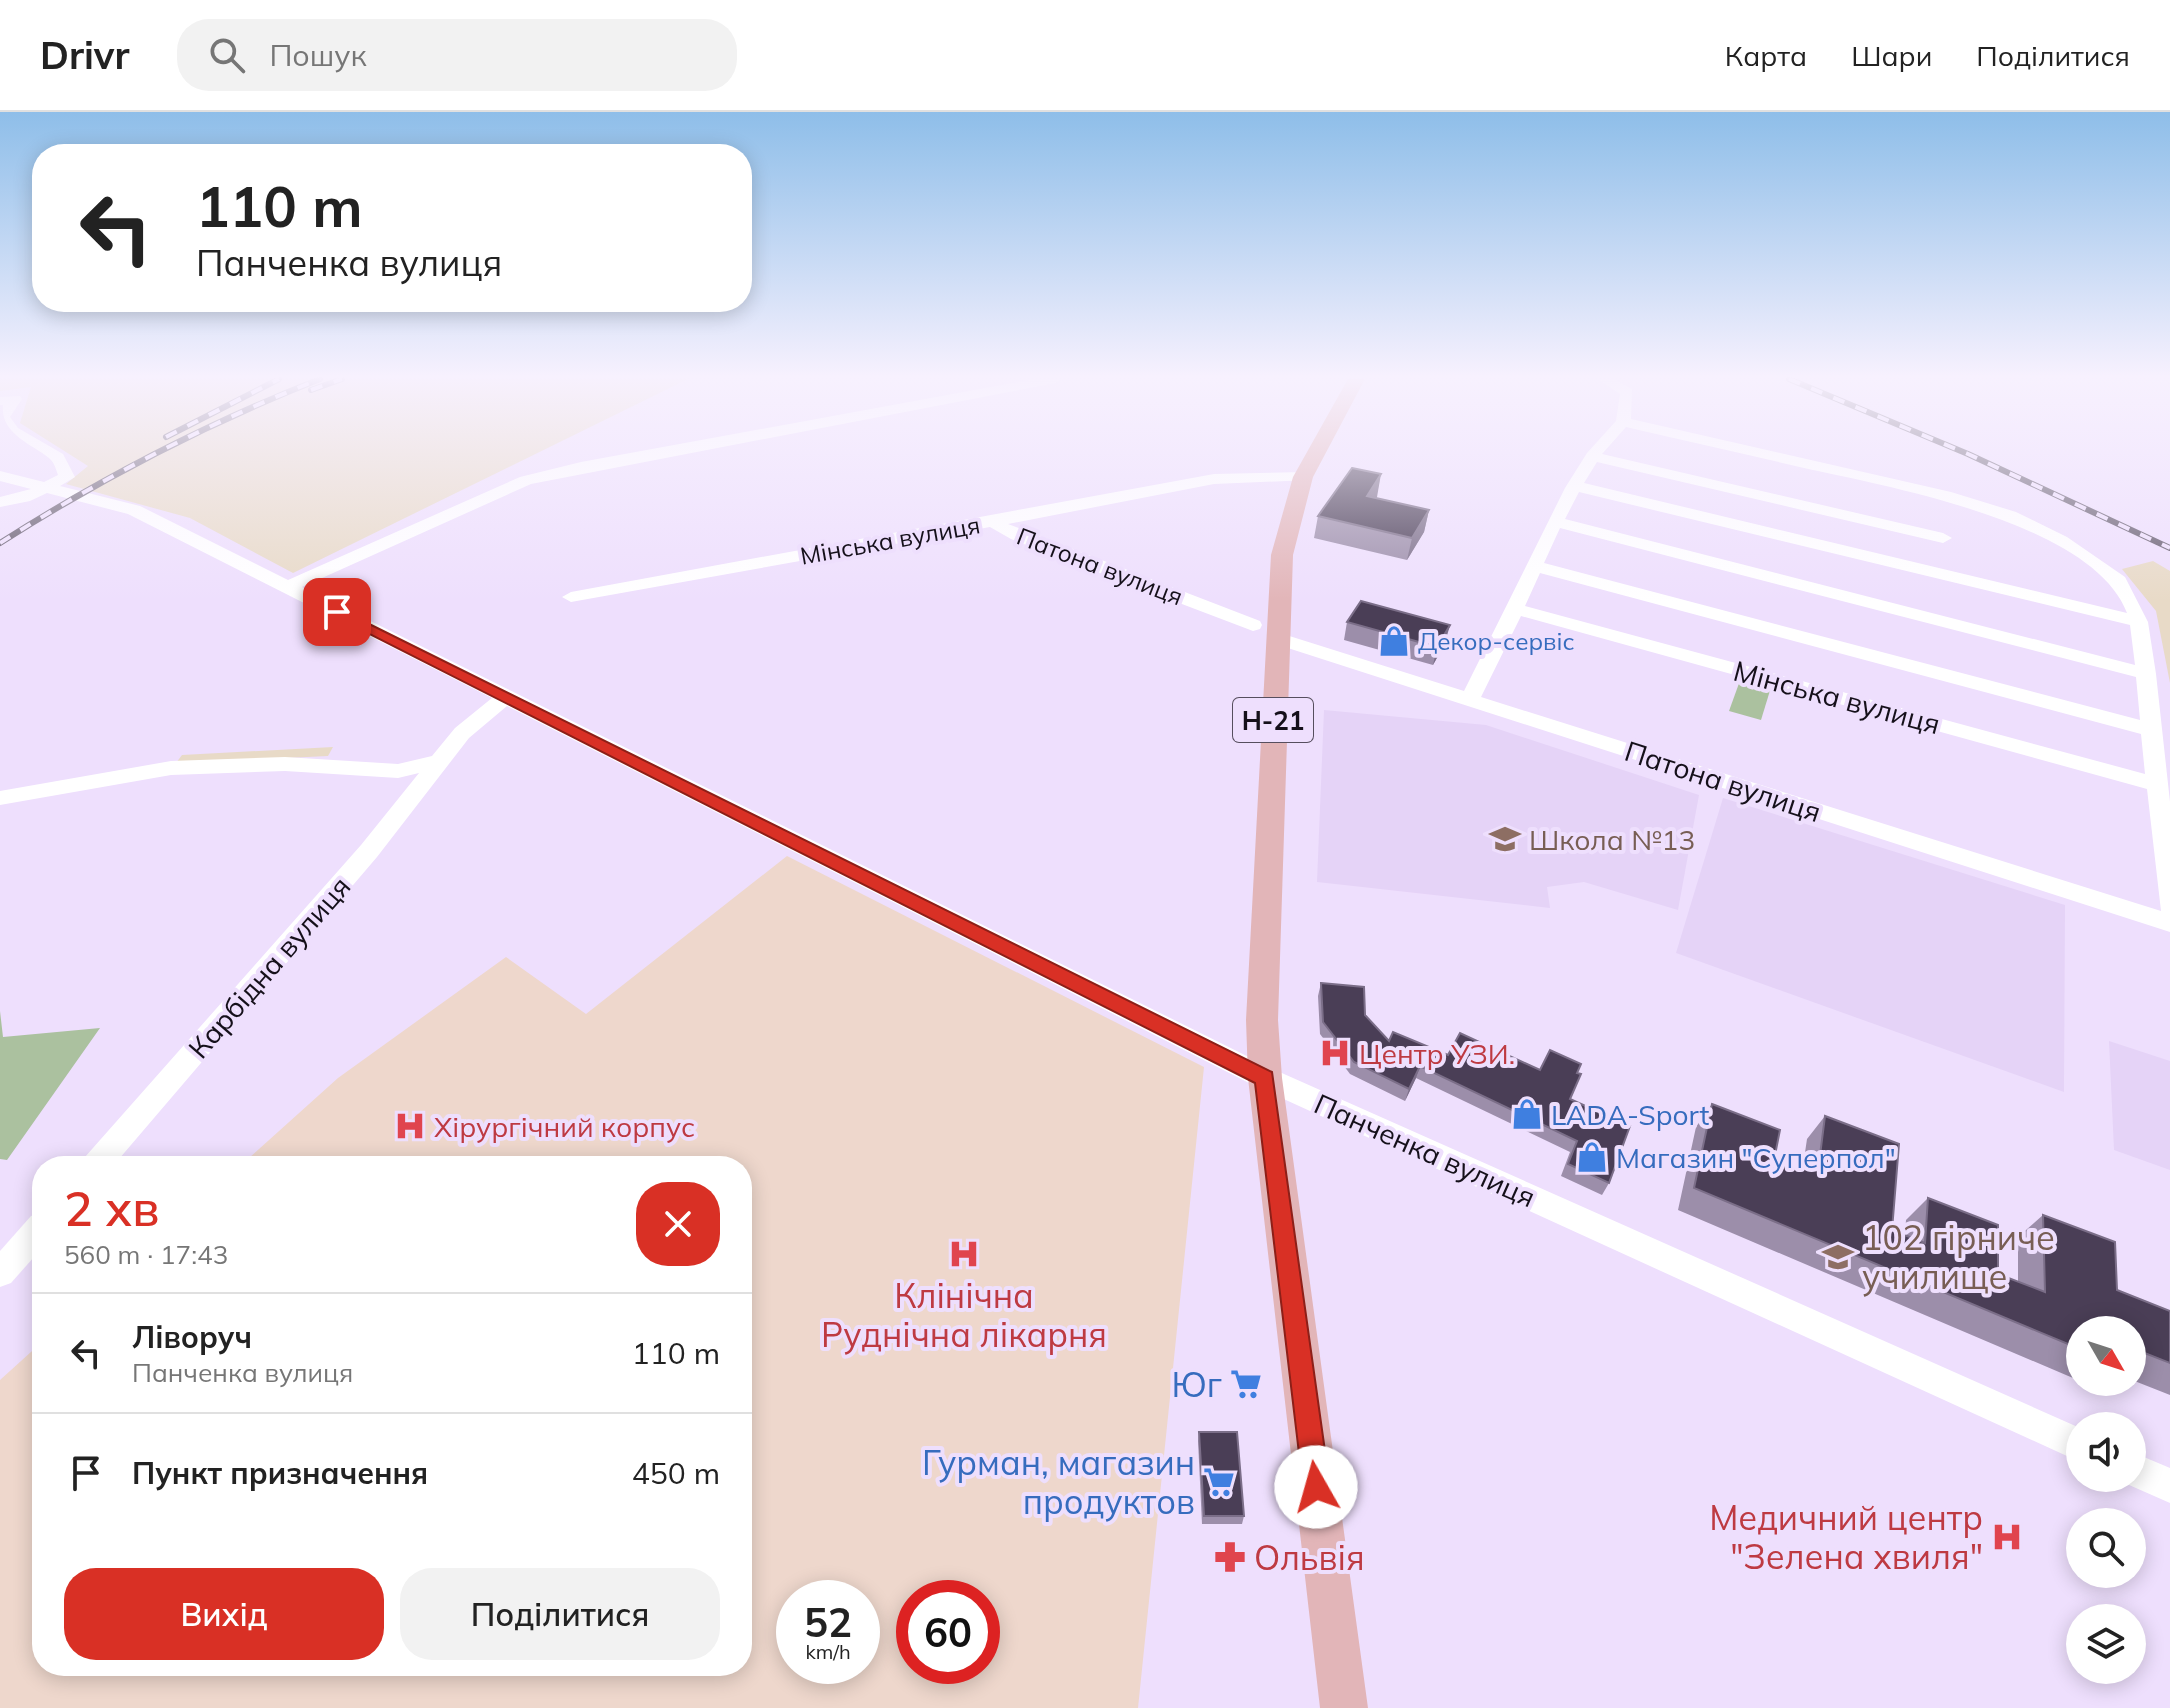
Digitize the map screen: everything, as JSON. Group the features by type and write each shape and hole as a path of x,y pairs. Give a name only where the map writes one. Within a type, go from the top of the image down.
{"main road":[{"name":"Н-21","path":"1316,453 1303,477 1282,555 1276,638 1262,1020 1265,1078 1344,1708"}],"street":[{"path":"0,502 24,498 67,477 58,457 52,453"},
{"path":"287,587 526,480 654,453"},
{"path":"1469,700 1497,652 1534,566 1594,453"},
{"path":"1762,453 1932,492 2010,516 2061,541 2119,581 2139,622 2170,906"},
{"path":"1592,456 1943,538"},
{"name":"Панченка вулиця","path":"0,476 134,510 1265,1078 2066,1439"},
{"name":"Мінська вулиця","path":"571,597 1214,479 1303,477"},
{"path":"1575,486 2139,622"},
{"name":"Патона вулиця","path":"992,522 1017,535 1253,625"},
{"path":"1556,522 2146,674"},
{"name":"Мінська вулиця","path":"1534,566 2152,730"},
{"name":"Мінська вулиця","path":"1516,609 2158,785"},
{"name":"Патона вулиця","path":"1276,638 2170,923"},
{"name":"Карбідна вулиця","path":"104,1156 359,862 462,733 506,697"},
{"path":"0,798 171,768 285,764 398,771 437,762"},
{"path":"0,1273 32,1237"},
{"path":"2146,1475 2170,1486"}],"shaded area":[{"path":"68,453 536,453 293,573 190,518 66,484 88,466"},
{"path":"2153,561 2170,571 2170,683 2156,611 2122,569"},
{"name":"Школа №13","path":"1324,710 1486,725 1699,795 1678,910 1584,882 1547,887 1550,908 1317,882"},
{"path":"333,747 328,756 176,763 182,755"},
{"path":"1723,798 2065,905 2064,1092 1676,953"},
{"name":"Клінічна Руднічна лікарня","path":"787,856 1204,1067 1138,1708 0,1708 0,1380 32,1351 32,1676 752,1676 752,1156 251,1156 338,1078 506,957 586,1014"},
{"path":"2109,1041 2170,1061 2170,1170 2114,1150"}],"green space":[{"path":"1742,675 1772,684 1761,720 1729,711"},
{"path":"0,1011 3,1037 100,1028 7,1160 0,1159"}],"building":[{"path":"1352,468 1381,474 1367,496 1429,510 1412,538 1318,516"},
{"path":"1361,601 1450,625 1437,647 1347,622"},
{"path":"1321,983 1364,987 1365,1015 1389,1041 1393,1032 1448,1055 1460,1033 1540,1070 1550,1050 1581,1064 1577,1073 1581,1074 1570,1099 1630,1126 1609,1183 1568,1164 1577,1141 1420,1066 1409,1089 1354,1062 1323,1022"},
{"path":"1712,1104 1780,1130 1775,1155 1818,1171 1825,1116 1899,1144 1892,1230 1925,1243 1928,1198 1998,1225 1998,1274 2045,1292 2043,1215 2115,1242 2117,1290 2170,1311 2170,1363 2146,1354 2146,1316 2066,1316 2066,1343 1694,1188"},
{"name":"Гурман, магазин продуктов","path":"1199,1432 1237,1432 1244,1516 1204,1516"}],"railway":[{"path":"0,543 155,453"},
{"path":"1967,453 2170,548"}],"place":[{"name":"Декор-сервіс","path":"1394,641"},
{"name":"Школа №13","path":"1505,839"},
{"name":"Центр УЗИ.","path":"1335,1053"},
{"name":"LADA-Sport","path":"1527,1114"},
{"name":"Хірургічний корпус","path":"410,1126"},
{"name":"Магазин \"Суперпол\"","path":"1592,1157"},
{"name":"Клінічна Руднічна лікарня","path":"964,1254"},
{"name":"102 гірниче училище","path":"1838,1257"},
{"name":"Юг","path":"1246,1384"},
{"name":"Гурман, магазин продуктов","path":"1219,1482"},
{"name":"Медичний центр \"Зелена хвиля\"","path":"2007,1537"},
{"name":"Ольвія","path":"1230,1557"}],"route":[{"path":"337,612 1265,1078 1316,1487"}]}
